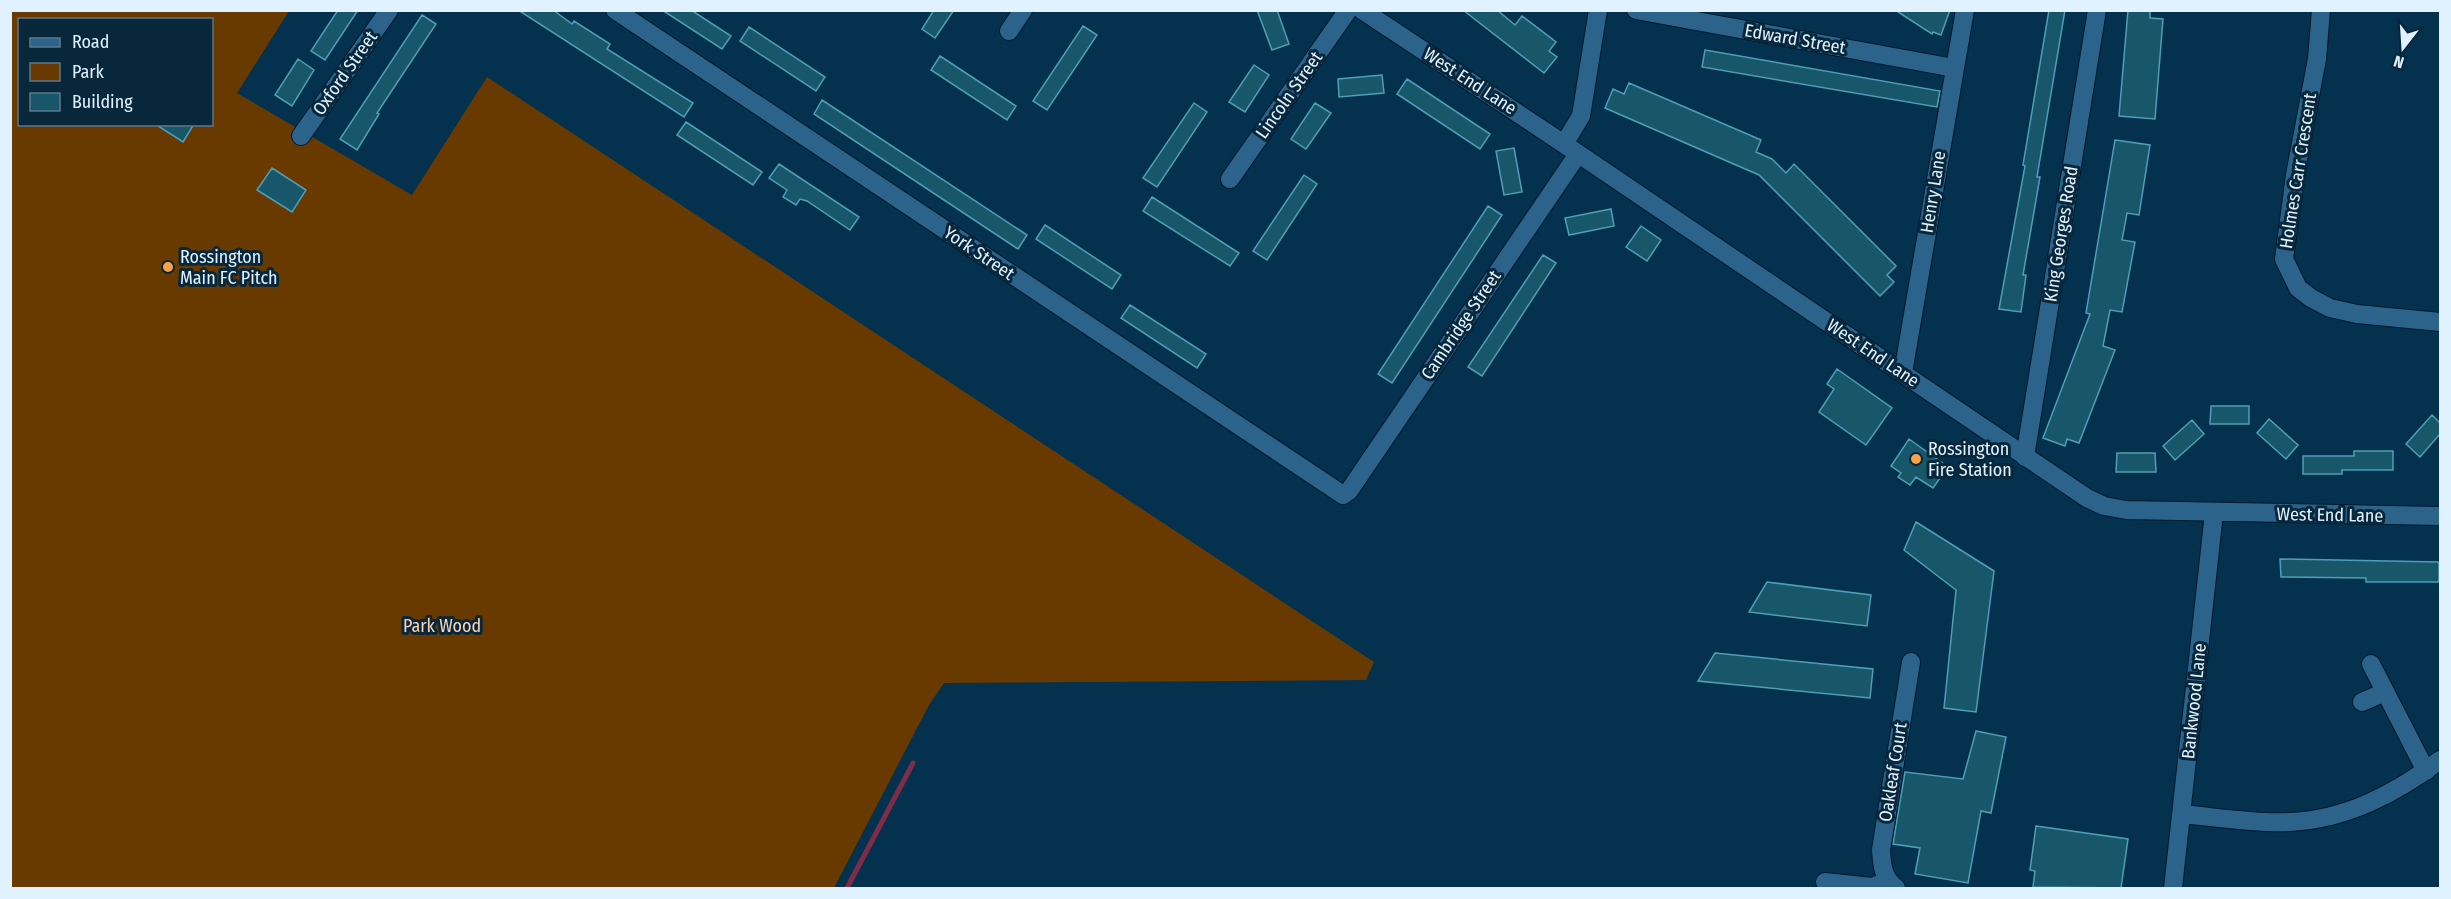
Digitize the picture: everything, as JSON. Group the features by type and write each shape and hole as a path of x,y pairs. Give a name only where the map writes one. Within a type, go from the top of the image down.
{"street":[{"name":"Oxford Street","path":"300,136 389,10"},
{"name":"York Street","path":"615,10 1343,495"},
{"path":"1009,31 1023,10"},
{"name":"Lincoln Street","path":"1230,179 1348,10"},
{"name":"West End Lane","path":"1362,10 2025,457 2087,498 2104,506 2126,510 2214,513 2440,516"},
{"name":"Cambridge Street","path":"1343,495 1348,491 1571,149 1581,116 1598,10"},
{"name":"Edward Street","path":"1636,10 1954,68"},
{"name":"Henry Lane","path":"1903,373 1965,10"},
{"name":"King Georges Road","path":"2025,457 2097,10"},
{"name":"Holmes Carr Crescent","path":"2320,10 2317,59 2295,175 2284,259 2298,288 2330,308 2358,314 2440,322"},
{"name":"Bankwood Lane","path":"2173,888 2214,513"},
{"name":"Oakleaf Court","path":"1825,882 1872,887 1892,885 1882,867 1881,850 1911,662"},
{"path":"2371,664 2426,771"},
{"path":"2362,702 2385,692"},
{"path":"2182,814 2289,822 2335,815 2371,804 2440,760"}],"green space":[{"name":"Park Wood","path":"10,11 289,11 237,93 412,195 487,77 1374,662 1366,680 944,683 929,705 834,888 11,888"}],"building":[{"path":"338,10 358,10 325,60 311,51"},
{"path":"518,10 553,10 572,24 574,21 610,44 607,49 693,103 684,117"},
{"path":"662,10 691,10 731,36 722,49"},
{"path":"934,10 954,10 935,38 922,29"},
{"path":"1257,10 1277,10 1289,44 1272,50"},
{"path":"1463,10 1497,10 1515,25 1522,16 1556,42 1549,51 1557,57 1544,73"},
{"path":"1895,10 1950,10 1941,35 1933,32 1932,34"},
{"path":"2049,10 2065,10 2037,177 2040,177 2023,275 2026,275 2021,312 1999,309 2025,166 2023,165"},
{"path":"2128,10 2150,10 2150,18 2163,19 2155,119 2119,116"},
{"path":"422,15 436,24 377,113 379,114 357,150 340,139"},
{"path":"1083,26 1097,35 1047,110 1033,101"},
{"path":"749,27 825,77 816,91 740,41"},
{"path":"1705,50 1940,91 1937,107 1702,67"},
{"path":"940,56 1016,106 1007,120 931,70"},
{"path":"298,59 314,70 292,106 275,95"},
{"path":"1254,65 1269,75 1245,112 1229,102"},
{"path":"1382,75 1384,93 1339,97 1338,79"},
{"path":"1407,79 1490,134 1480,149 1397,94"},
{"path":"1629,83 1761,140 1756,152 1772,159 1786,173 1794,164 1896,266 1887,275 1894,282 1880,296 1759,175 1605,108 1613,89 1624,94"},
{"path":"822,100 1027,235 1018,249 814,114"},
{"path":"1194,103 1207,112 1157,187 1143,178"},
{"path":"1315,103 1331,113 1306,149 1291,139"},
{"path":"686,122 762,172 753,185 677,135"},
{"path":"158,126 193,126 183,142"},
{"path":"2115,140 2150,145 2139,215 2127,213 2122,240 2135,242 2122,312 2110,310 2103,346 2115,350 2079,443 2067,439 2065,446 2043,438 2090,314 2086,313"},
{"path":"1514,148 1522,192 1504,195 1496,151"},
{"path":"779,164 859,217 850,230 807,201 800,199 796,205 783,197 787,190 769,178"},
{"path":"272,168 306,190 292,212 257,190"},
{"path":"1304,175 1317,184 1267,260 1253,251"},
{"path":"1152,197 1239,253 1230,266 1143,211"},
{"path":"1488,206 1502,215 1392,383 1378,374"},
{"path":"1611,209 1614,226 1569,235 1565,218"},
{"path":"1045,225 1121,275 1112,289 1036,239"},
{"path":"1641,226 1661,240 1647,261 1626,247"},
{"path":"1543,255 1556,263 1482,376 1468,367"},
{"path":"1130,305 1206,354 1197,368 1121,318"},
{"path":"1837,369 1892,408 1866,445 1819,412 1834,389 1827,384"},
{"path":"2211,406 2249,406 2249,424 2210,424"},
{"path":"2432,415 2440,423 2440,434 2420,457 2406,444"},
{"path":"2269,419 2298,445 2286,459 2257,433"},
{"path":"2192,420 2204,434 2175,460 2163,446"},
{"name":"Rossington Fire Station","path":"1909,439 1948,467 1933,488 1916,477 1910,485 1898,477 1901,473 1891,466"},
{"path":"2354,451 2393,451 2393,470 2342,470 2342,474 2303,474 2303,456 2354,456"},
{"path":"2117,453 2155,453 2156,472 2116,472"},
{"path":"1916,522 1994,571 1976,712 1944,708 1956,590 1904,550"},
{"path":"2280,559 2439,562 2439,582 2366,582 2366,578 2281,577"},
{"path":"1767,582 1871,595 1867,626 1749,612"},
{"path":"1715,653 1873,669 1870,698 1698,681"},
{"path":"1976,731 2006,737 1991,813 1981,811 1968,883 1915,874 1920,848 1893,844 1905,772 1963,779"},
{"path":"2036,826 2128,839 2121,888 2033,887 2035,871 2030,870"}],"waterway":[{"path":"847,888 913,763"}],"place":[{"name":"Rossington Main FC Pitch","path":"168,267"},
{"name":"Rossington Fire Station","path":"1916,459"}]}
